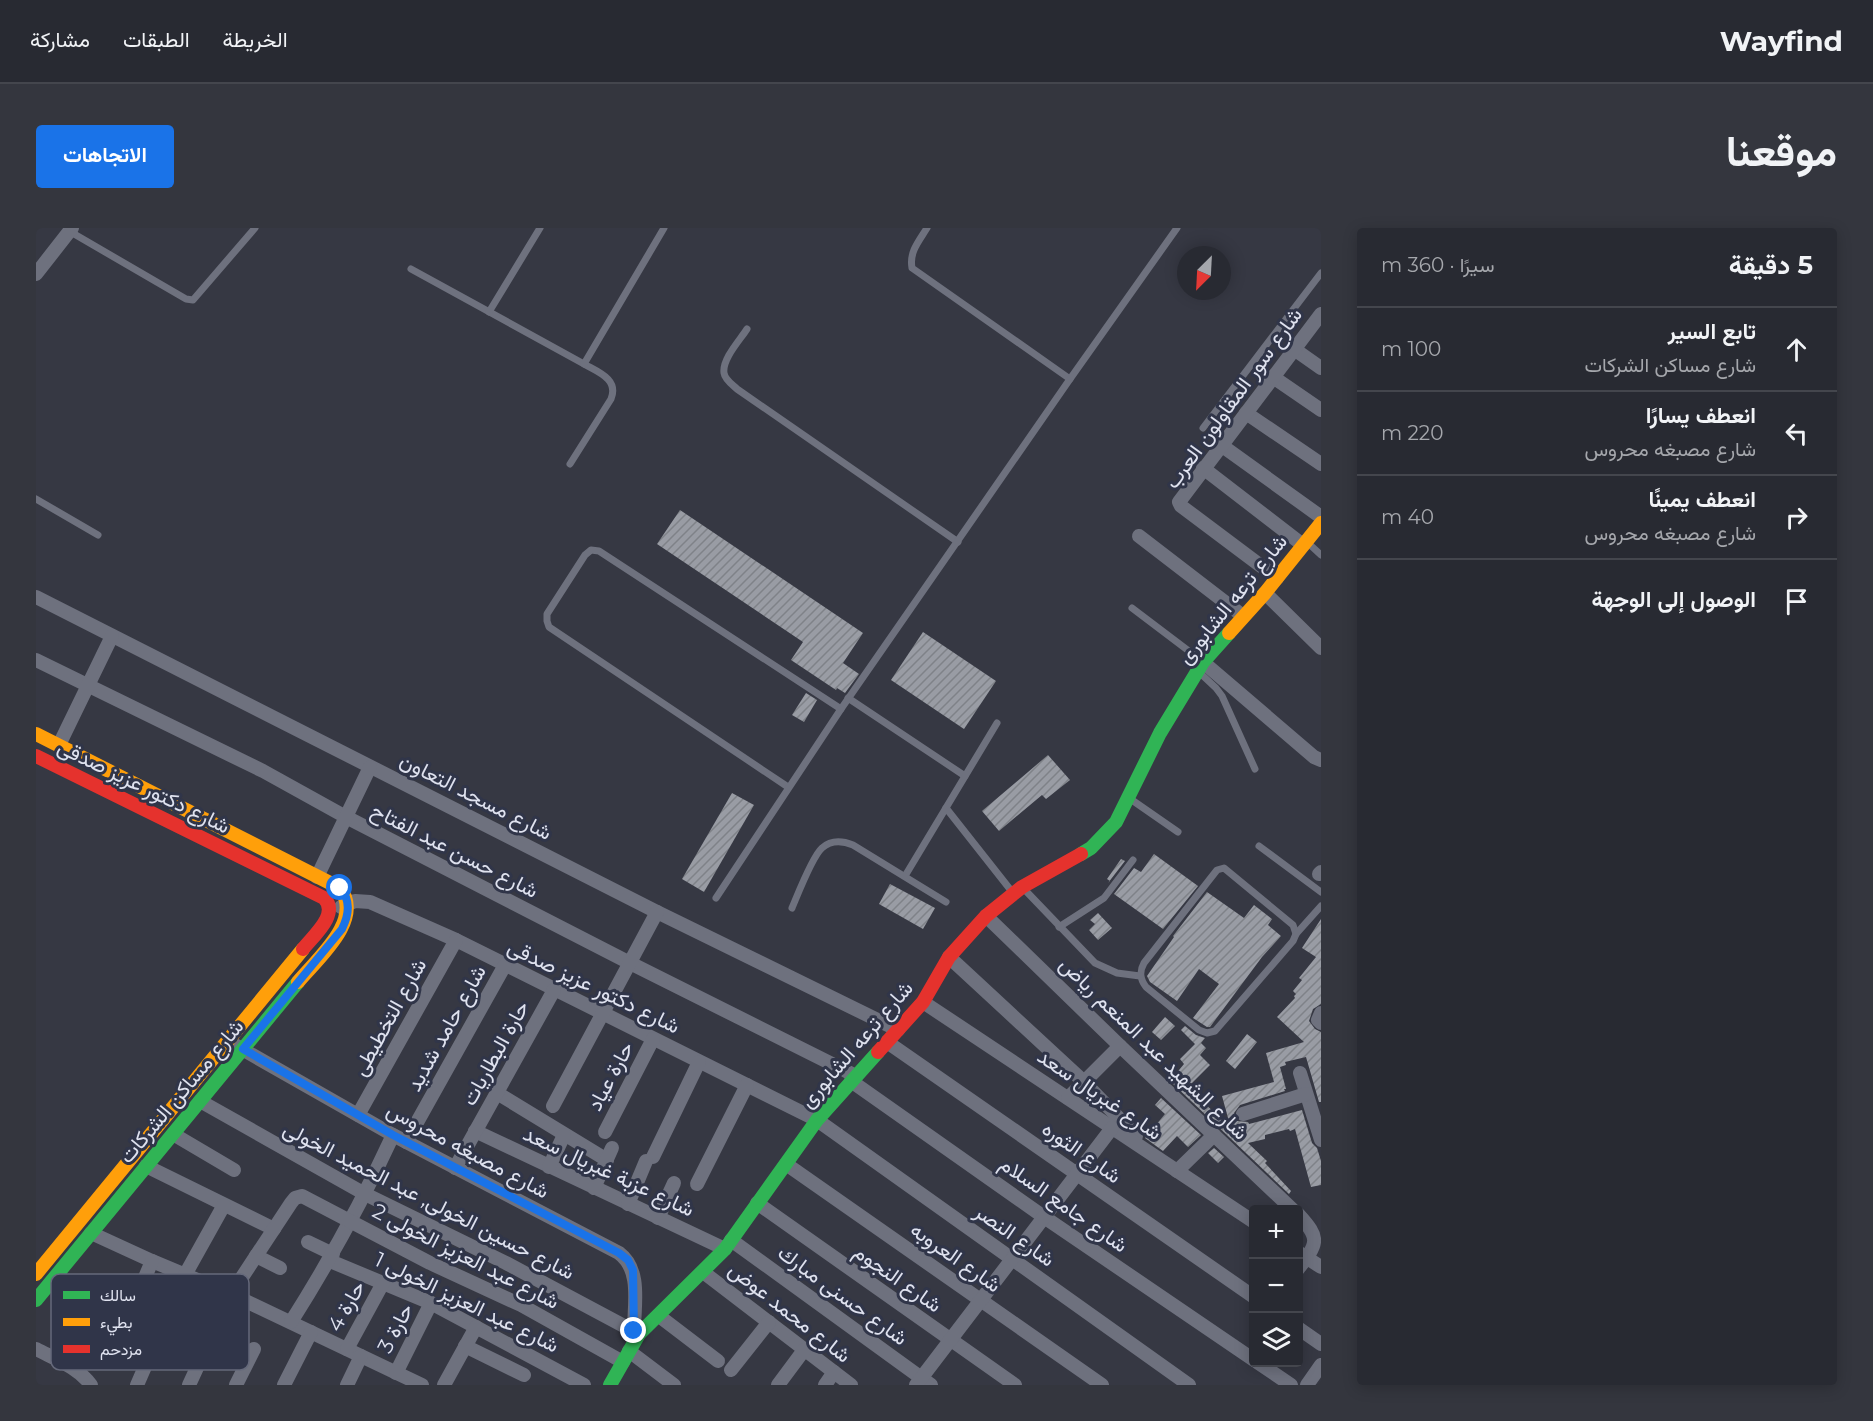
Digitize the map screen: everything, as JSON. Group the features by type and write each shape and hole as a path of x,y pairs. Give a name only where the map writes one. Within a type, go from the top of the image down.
{"street":[{"path":"36,274 70,230"},
{"name":"شارع سور المقاولون العرب","path":"1277,578 1181,506 1180,499 1321,314"},
{"path":"1308,331 1321,339"},
{"path":"1294,349 1321,368"},
{"path":"1273,377 1321,410"},
{"path":"1246,413 1321,464"},
{"path":"1221,445 1321,517"},
{"path":"1203,468 1305,544"},
{"name":"شارع ترعه الشابورى","path":"610,1385 637,1333 659,1316 728,1244 817,1120 923,1002 949,957 986,916 1018,890 1091,848 1116,822 1160,733 1201,667 1321,523"},
{"path":"1139,536 1243,616"},
{"path":"1265,593 1320,645"},
{"name":"شارع مسجد التعاون","path":"36,597 657,912 897,1030"},
{"path":"59,745 112,636"},
{"name":"شارع حسن عبد الفتاح","path":"36,660 263,771 346,817 854,1079"},
{"path":"1201,667 1314,757 1321,760"},
{"name":"شارع دكتور عزيز صدقى","path":"36,734 340,888 346,895 348,903 370,902 456,940 817,1120"},
{"name":"شارع دكتور عزيز صدقى","path":"36,756 324,898 330,906 329,916"},
{"path":"317,877 370,767"},
{"path":"329,916 348,903"},
{"name":"شارع مساكن الشركات","path":"59,1272 342,929 347,916 348,903"},
{"path":"553,1106 657,912"},
{"name":"شارع مساكن الشركات","path":"36,1274 329,916"},
{"name":"شارع الشهيد عبد المنعم رياض","path":"986,916 1289,1205"},
{"name":"شارع التخطيطى","path":"358,1115 456,940"},
{"path":"949,957 1084,1082 1153,1155"},
{"name":"شارع حامد شديد","path":"406,1142 505,965"},
{"name":"حارة البطاريات","path":"455,1168 554,990"},
{"name":"شارع غبريال سعد","path":"923,1002 1249,1219"},
{"name":"حارة عياد","path":"604,1132 653,1039"},
{"name":"شارع مصبغه محروس","path":"226,1040 393,1135 619,1253 628,1260 633,1270 637,1333"},
{"name":"شارع الثوره","path":"887,1042 1249,1294"},
{"path":"1068,1098 1120,1046"},
{"path":"628,1204 699,1062"},
{"path":"1300,1073 1321,1140"},
{"name":"شارع جامع السلام","path":"854,1079 1044,1217 1249,1357"},
{"path":"696,1184 747,1085"},
{"path":"496,1093 564,1135 610,1154 594,1188"},
{"path":"1243,1114 1306,1094"},
{"name":"شارع حسين الخولى, عبد الحميد الخولى","path":"200,1101 365,1194 506,1263 637,1333"},
{"name":"شارع النصر","path":"817,1120 1189,1385"},
{"path":"923,1383 950,1341 1112,1128"},
{"name":"شارع عزبة غبريال سعد","path":"475,1131 658,1218 728,1244"},
{"path":"173,1134 234,1170"},
{"path":"291,1322 351,1222 393,1135"},
{"path":"549,1167 564,1135"},
{"path":"1177,1171 1214,1135"},
{"name":"شارع العروبه","path":"786,1164 1102,1385"},
{"path":"146,1166 274,1229 244,1274"},
{"path":"658,1218 674,1183"},
{"name":"شارع عبد العزيز الخولى 2","path":"274,1229 296,1198 302,1196 308,1198 430,1263 626,1357 674,1385"},
{"name":"شارع النجوم","path":"757,1203 1015,1385"},
{"path":"186,1274 224,1205"},
{"path":"1303,1216 1317,1225 1315,1244 1303,1257"},
{"path":"91,1233 182,1274"},
{"name":"شارع عبد العزيز الخولى 1","path":"308,1242 331,1257 431,1303 584,1385"},
{"name":"شارع حسنى مبارك","path":"728,1244 923,1383"},
{"path":"256,1256 279,1268"},
{"path":"1303,1260 1321,1267"},
{"path":"147,1274 152,1262"},
{"name":"شارع محمد عوض","path":"703,1272 851,1385"},
{"name":"شارع مساكن الشركات","path":"36,1300 51,1282"},
{"name":"حارة 4","path":"347,1349 383,1282"},
{"path":"249,1302 422,1385"},
{"name":"حارة 3","path":"396,1373 431,1303"},
{"path":"659,1316 718,1361"},
{"path":"731,1370 769,1322"},
{"path":"444,1385 476,1327"},
{"path":"1303,1331 1321,1344"},
{"path":"284,1385 311,1332"},
{"path":"465,1346 522,1380 534,1357"},
{"path":"249,1358 254,1348"},
{"path":"36,1349 51,1357"},
{"path":"778,1385 804,1350"},
{"path":"347,1385 361,1356"},
{"path":"1307,1385 1321,1365"},
{"path":"1264,1367 1291,1385"},
{"path":"74,1370 91,1385"},
{"path":"137,1385 144,1370"},
{"path":"189,1385 196,1370"},
{"path":"236,1385 243,1370"},
{"path":"825,1385 834,1372"}],"lane":[{"path":"70,230 186,299 193,300 255,228"},
{"path":"489,312 540,228"},
{"path":"584,364 664,228"},
{"path":"927,228 910,258 912,268 1070,379"},
{"path":"716,898 848,698 1177,228"},
{"path":"411,269 608,378 613,386 613,394 570,464"},
{"path":"1203,428 1321,273"},
{"path":"747,329 726,360 724,373 727,379 958,542"},
{"path":"36,499 98,535"},
{"path":"1305,544 1321,555"},
{"path":"788,787 549,627 547,614 585,555 591,550 599,550 841,709"},
{"path":"1132,608 1201,667 1222,696 1255,769"},
{"path":"848,698 965,776"},
{"path":"905,876 996,723"},
{"path":"1129,798 1178,832"},
{"path":"946,808 1018,890 1095,963 1117,973 1140,976"},
{"path":"792,908 820,850 834,842 853,845 946,902"},
{"path":"1259,846 1321,892"},
{"path":"1059,927 1104,898 1133,860"},
{"path":"1296,934 1293,925 1230,871 1220,868 1144,963 1140,976 1146,987 1190,1023 1202,1032 1211,1033 1321,906"}],"building":[{"path":"680,510 863,633 843,663 859,674 845,693 837,688 836,690 791,660 803,642 657,544"},
{"path":"923,632 996,681 964,729 891,680"},
{"path":"806,693 817,700 804,722 792,715"},
{"path":"1048,755 1070,780 1046,799 1042,795 999,831 982,811"},
{"path":"732,793 754,805 704,892 682,879"},
{"path":"1154,854 1198,886 1163,929 1114,894 1134,868 1141,872"},
{"path":"1121,859 1125,861 1110,881 1107,879"},
{"path":"890,884 935,908 923,929 879,904"},
{"path":"1207,892 1244,918 1254,905 1272,919 1268,925 1281,936 1262,957 1210,1027 1193,1018 1219,984 1199,969 1177,1001 1150,982 1147,976 1173,936"},
{"path":"1098,913 1112,928 1098,940 1089,930 1095,924 1090,920"},
{"path":"1321,919 1321,1004 1313,1009 1309,1021 1315,1029 1321,1032 1321,1102 1319,1102 1306,1057 1285,1062 1286,1065 1280,1067 1285,1091 1240,1105 1234,1113 1237,1121 1249,1124 1302,1110 1312,1143 1317,1148 1321,1161 1321,1185 1311,1187 1295,1129 1265,1135 1265,1139 1248,1143 1267,1161 1265,1163 1291,1191 1289,1194 1170,1081 1184,1064 1180,1059 1195,1044 1181,1030 1185,1026 1196,1035 1205,1038 1201,1043 1206,1048 1200,1055 1210,1065 1188,1087 1231,1129 1222,1096 1274,1082 1266,1053 1304,1042 1277,1017 1295,998 1296,994 1293,991 1302,980 1299,978 1316,957 1302,948"},
{"path":"1165,1017 1175,1026 1161,1040 1152,1032"},
{"path":"1247,1034 1257,1042 1235,1069 1226,1061"},
{"path":"1161,1098 1201,1135 1188,1147 1177,1136 1163,1151 1145,1138 1165,1114 1155,1105"},
{"path":"1214,1148 1224,1157 1218,1163 1208,1153"}],"traffic: fast":[{"path":"1081,854 1091,848 1116,822 1160,733 1203,662 1229,633"},
{"path":"57,1274 298,982"},
{"path":"610,1385 639,1334 725,1249 817,1120 878,1052"},
{"path":"36,1300 51,1282"}],"traffic: slow":[{"path":"1229,633 1265,593 1321,523"},
{"path":"36,734 340,888 346,900 343,925 336,938 298,982"},
{"path":"36,1274 303,949"}],"traffic: jam":[{"path":"36,756 324,898 328,904 327,918 303,949"},
{"path":"878,1052 923,1002 949,957 986,916 1022,887 1081,854"}],"route":[{"path":"340,888 346,895 348,909 342,929 243,1049 393,1135 619,1253 628,1260 633,1270 634,1331"}]}
